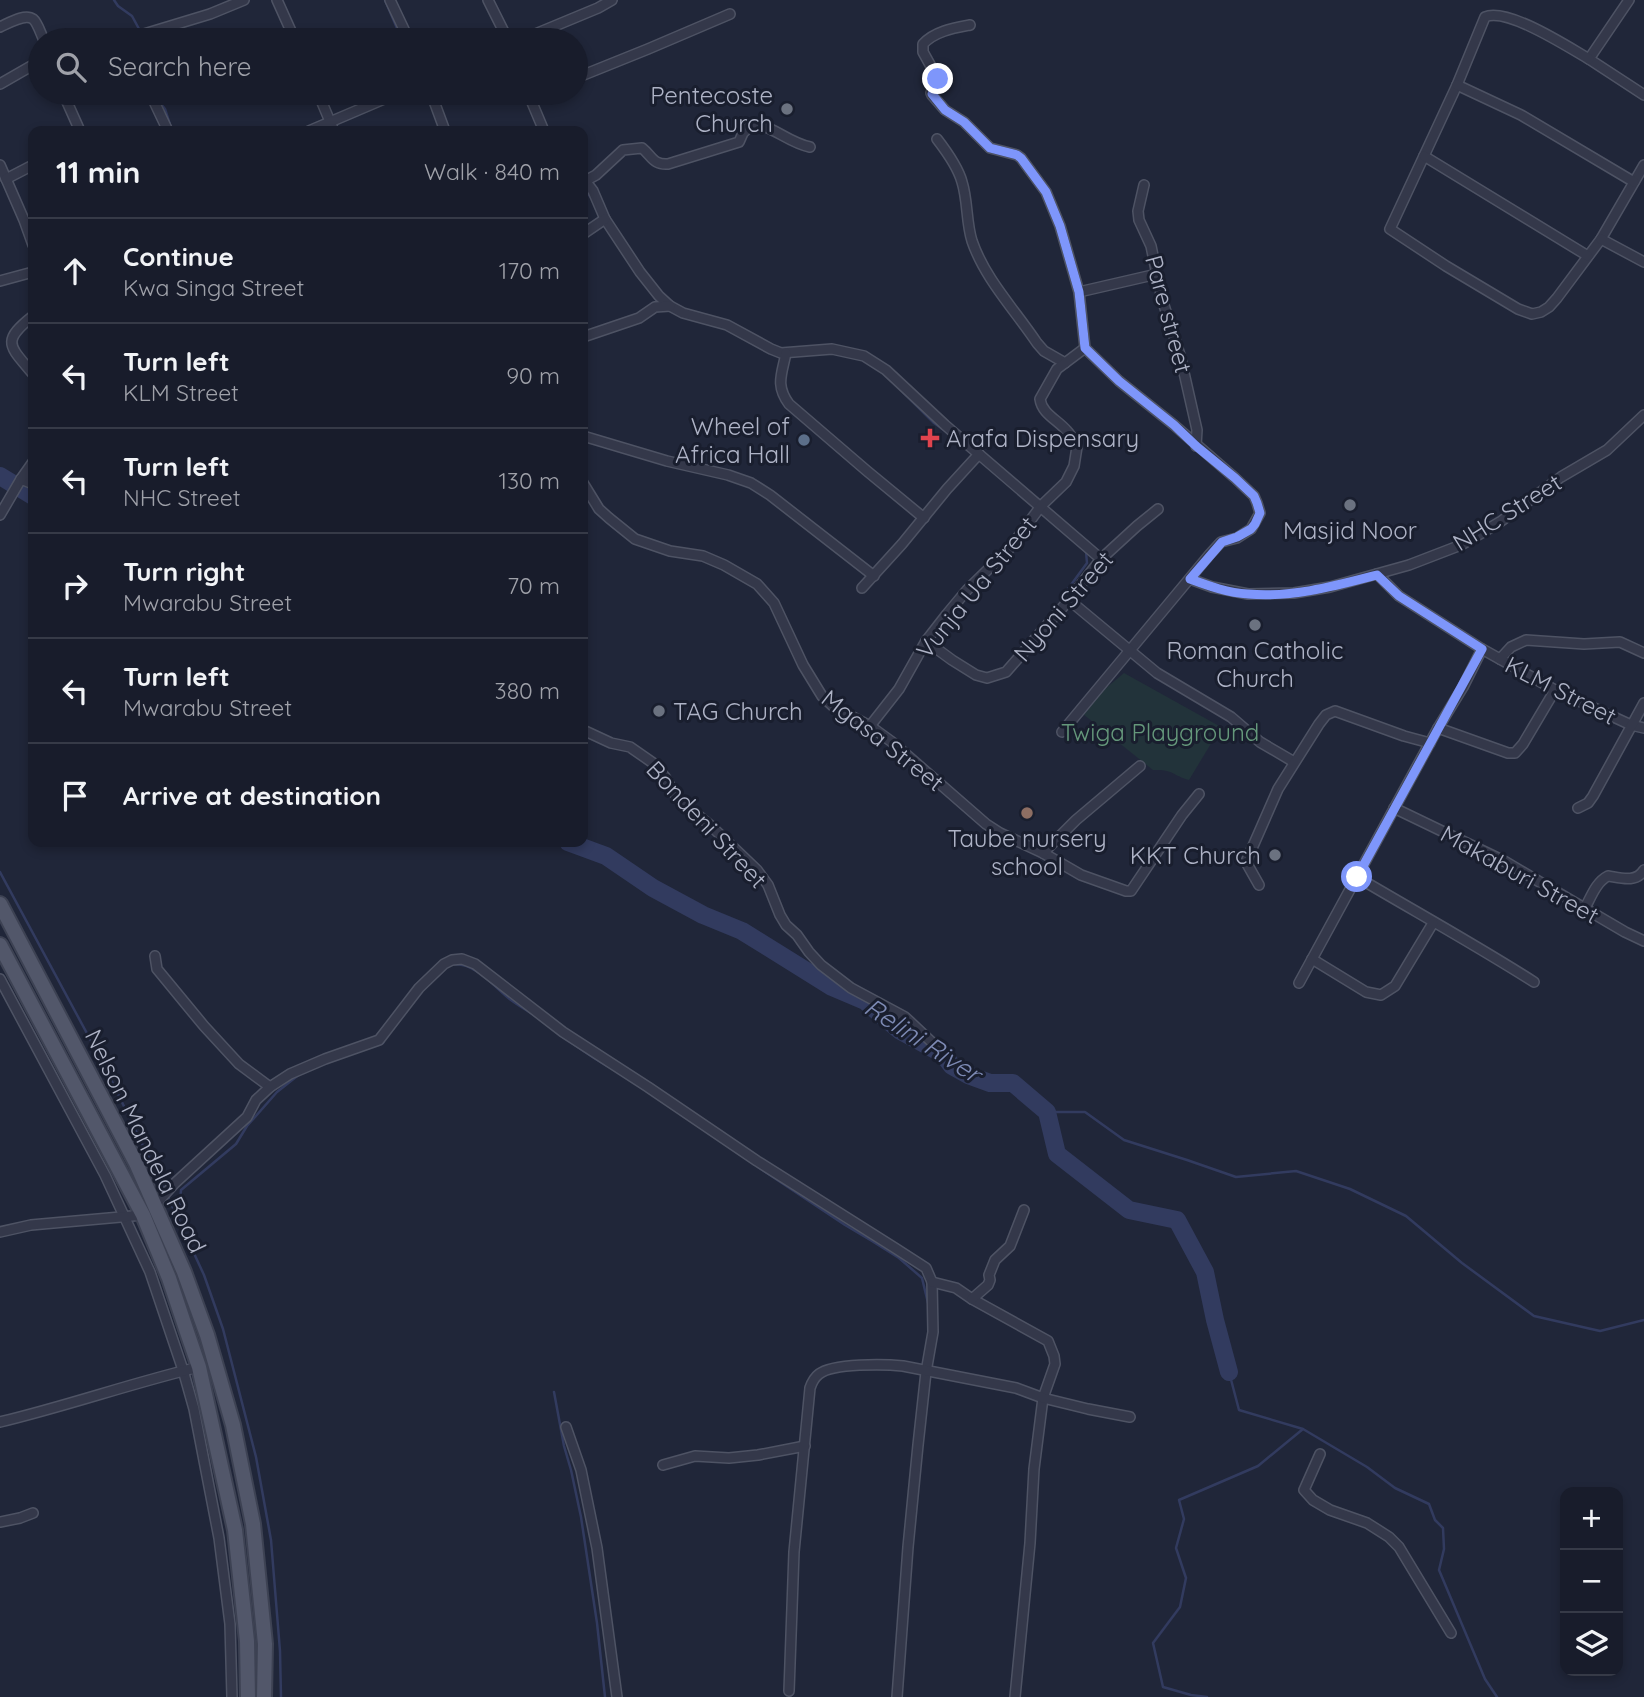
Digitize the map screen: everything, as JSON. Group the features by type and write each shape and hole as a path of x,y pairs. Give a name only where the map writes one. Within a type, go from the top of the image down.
{"main road":[{"name":"Nelson Mandela Road","path":"0,904 136,1163 184,1272 217,1368 233,1425 253,1524 265,1644 264,1697"},
{"name":"Nelson Mandela Road","path":"0,945 143,1215 169,1278 199,1367 235,1530 247,1641 248,1697"},
{"path":"235,1530 253,1524"}],"street":[{"path":"164,28 244,0"},
{"path":"277,0 290,28"},
{"path":"390,0 403,28"},
{"path":"488,0 502,28"},
{"path":"550,28 612,0"},
{"path":"1589,59 1629,0"},
{"path":"588,73 730,14"},
{"path":"1644,95 1589,59 1518,21 1498,15 1485,17 1457,85 1390,227 1395,234 1518,309 1532,314 1541,312 1549,307 1601,239 1644,165"},
{"path":"0,27 23,18 31,18 38,28"},
{"path":"970,25 943,31 924,43 923,52 938,79 932,94 945,110 964,122 990,148 1021,158 1041,184 1053,206 1079,292 1085,348 1119,381 1235,478 1254,496 1260,513 1251,529 1222,542 1062,732"},
{"path":"0,84 28,68"},
{"path":"1457,85 1521,115 1634,182"},
{"path":"68,105 78,126"},
{"path":"156,105 166,126"},
{"path":"323,105 332,126"},
{"path":"334,126 375,105"},
{"path":"435,105 443,126"},
{"path":"534,105 542,126"},
{"path":"588,178 596,175 623,150 642,148 656,163 668,164 739,142 743,132 754,123 794,143 810,147"},
{"path":"937,139 962,182 969,230 983,265 1037,343 1044,351 1065,363 1085,348"},
{"path":"1424,156 1588,256"},
{"path":"0,165 28,231"},
{"path":"6,179 28,168"},
{"path":"588,184 605,219 640,272 670,306 683,313 727,325 771,349 786,353 832,349 864,356 886,370 945,425 1101,559"},
{"name":"Pare street","path":"1144,185 1138,216 1152,246 1162,299 1180,355 1198,430 1196,446"},
{"path":"588,231 605,219"},
{"path":"1601,239 1644,262"},
{"path":"0,281 28,273"},
{"path":"1079,292 1157,274"},
{"path":"588,335 639,318 655,307 670,306"},
{"path":"28,320 18,328 12,338 13,348 28,368"},
{"path":"786,353 780,385 782,395 789,404 924,518"},
{"name":"Vunja Ua Street","path":"870,726 899,689 926,641 967,590 1010,548 1041,506 1066,482 1074,466 1077,447 1067,430 1040,404 1046,387 1057,369 1065,363"},
{"name":"NHC Street","path":"1190,579 1212,587 1248,594 1294,593 1377,575 1461,545 1500,522 1561,477 1607,450 1644,415"},
{"path":"588,437 751,483 874,576"},
{"path":"862,588 979,454"},
{"path":"0,515 28,469"},
{"path":"20,480 28,482"},
{"name":"Mgasa Street","path":"588,491 599,509 635,539 670,551 703,556 757,584 774,603 803,665 822,696 892,742 986,824 1082,875 1131,891 1199,794"},
{"name":"Nyoni Street","path":"926,641 976,675 987,678 1006,672 1101,559 1158,509"},
{"name":"KLM Street","path":"1377,575 1399,596 1482,649 1555,690 1631,725 1644,728"},
{"path":"1069,600 1157,673 1231,717 1260,742 1294,762"},
{"path":"1500,659 1511,647 1526,640 1584,644 1620,642 1644,653"},
{"path":"1299,983 1482,649"},
{"path":"1438,728 1508,754 1515,753 1555,690"},
{"path":"1578,808 1588,803 1593,796 1644,703"},
{"path":"1259,884 1246,862 1278,789 1326,715 1335,710 1430,744"},
{"name":"Bondeni Street","path":"588,732 611,743 630,747 653,763 681,801 757,870 768,885 786,925 821,965 851,988 905,1017 938,1048"},
{"path":"1043,853 1076,820 1140,766"},
{"name":"Makaburi Street","path":"1394,808 1504,861 1644,941"},
{"path":"1585,908 1604,878 1634,878 1644,870"},
{"path":"1357,877 1534,982"},
{"path":"1312,959 1366,992 1381,995 1395,986 1433,923"},
{"path":"155,956 158,969 204,1026 239,1064 270,1087"},
{"path":"155,1205 247,1117 256,1100 270,1087 290,1074 379,1040 419,988 444,964 462,959 475,964 563,1032 757,1161 926,1268 932,1282 933,1332 926,1372 908,1547 897,1697"},
{"path":"0,979 105,1175 150,1272 183,1370 194,1409 219,1538 230,1624 232,1697"},
{"path":"972,1299 988,1284 995,1260 1010,1246 1024,1210"},
{"path":"0,1232 31,1225 143,1215"},
{"path":"932,1282 956,1288 1048,1341 1052,1348 1055,1364 1043,1398 1034,1469 1030,1543 1015,1697"},
{"path":"789,1691 794,1552 810,1388 820,1373 839,1367 887,1364 1016,1388 1043,1398 1129,1417"},
{"path":"0,1422 199,1367"},
{"path":"566,1427 581,1470 597,1548 617,1697"},
{"path":"663,1465 695,1456 730,1458 805,1446"},
{"path":"1320,1454 1304,1490 1313,1500 1330,1510 1367,1522 1390,1537 1399,1547 1451,1633"},
{"path":"0,1522 33,1513"}],"green space":[{"name":"Twiga Playground","path":"1124,673 1221,727 1189,780 1169,771 1153,770 1083,714 1105,689"}],"waterway":[{"path":"114,0 132,16 138,28"},
{"path":"385,0 397,28"},
{"path":"162,105 170,126"},
{"path":"588,194 592,199"},
{"path":"903,392 934,423 950,434"},
{"name":"Relini River","path":"0,476 28,493"},
{"path":"1065,593 1087,563 1086,552"},
{"path":"1076,600 1084,607"},
{"name":"Relini River","path":"582,847 606,856 653,888 703,915 742,931 832,987 865,1001 899,1030 943,1054 952,1066 968,1075 990,1083 1013,1083 1047,1112 1057,1154 1129,1210 1177,1220 1205,1272 1229,1372"},
{"path":"0,872 104,1065 164,1189"},
{"path":"454,964 478,972 511,1000 536,1016"},
{"path":"563,1037 607,1066"},
{"path":"356,1052 383,1043 384,1040"},
{"path":"179,1220 181,1190 236,1144 247,1126 277,1092 301,1073"},
{"path":"1047,1112 1085,1112 1124,1140 1236,1177 1296,1171 1350,1189 1406,1216 1462,1263 1534,1316 1600,1331 1644,1320"},
{"path":"758,1167 899,1258 922,1278 928,1303"},
{"path":"167,1195 204,1275 223,1329 256,1457 271,1540 281,1697"},
{"path":"1229,1372 1239,1410 1303,1429 1367,1467 1395,1488 1429,1504 1435,1520 1443,1528 1444,1549 1439,1570 1485,1679 1497,1697"},
{"path":"554,1392 581,1517 605,1697"},
{"path":"1207,1697 1163,1687 1153,1643 1180,1607 1186,1578 1176,1548 1184,1519 1179,1500 1258,1466 1303,1429"}],"place":[{"name":"Pentecoste Church","path":"787,109"},
{"name":"Arafa Dispensary","path":"930,438"},
{"name":"Wheel of Africa Hall","path":"804,440"},
{"name":"Masjid Noor","path":"1350,505"},
{"name":"Roman Catholic Church","path":"1255,625"},
{"name":"TAG Church","path":"659,711"},
{"name":"Taube nursery school","path":"1027,813"},
{"name":"KKT Church","path":"1275,855"}],"route":[{"path":"938,79 932,94 945,110 964,122 990,148 1021,158 1046,192 1060,226 1079,292 1085,348 1119,381 1174,425 1254,496 1260,513 1255,524 1247,533 1222,542 1190,579 1212,587 1248,594 1294,593 1377,575 1399,596 1482,649 1357,877"}]}
